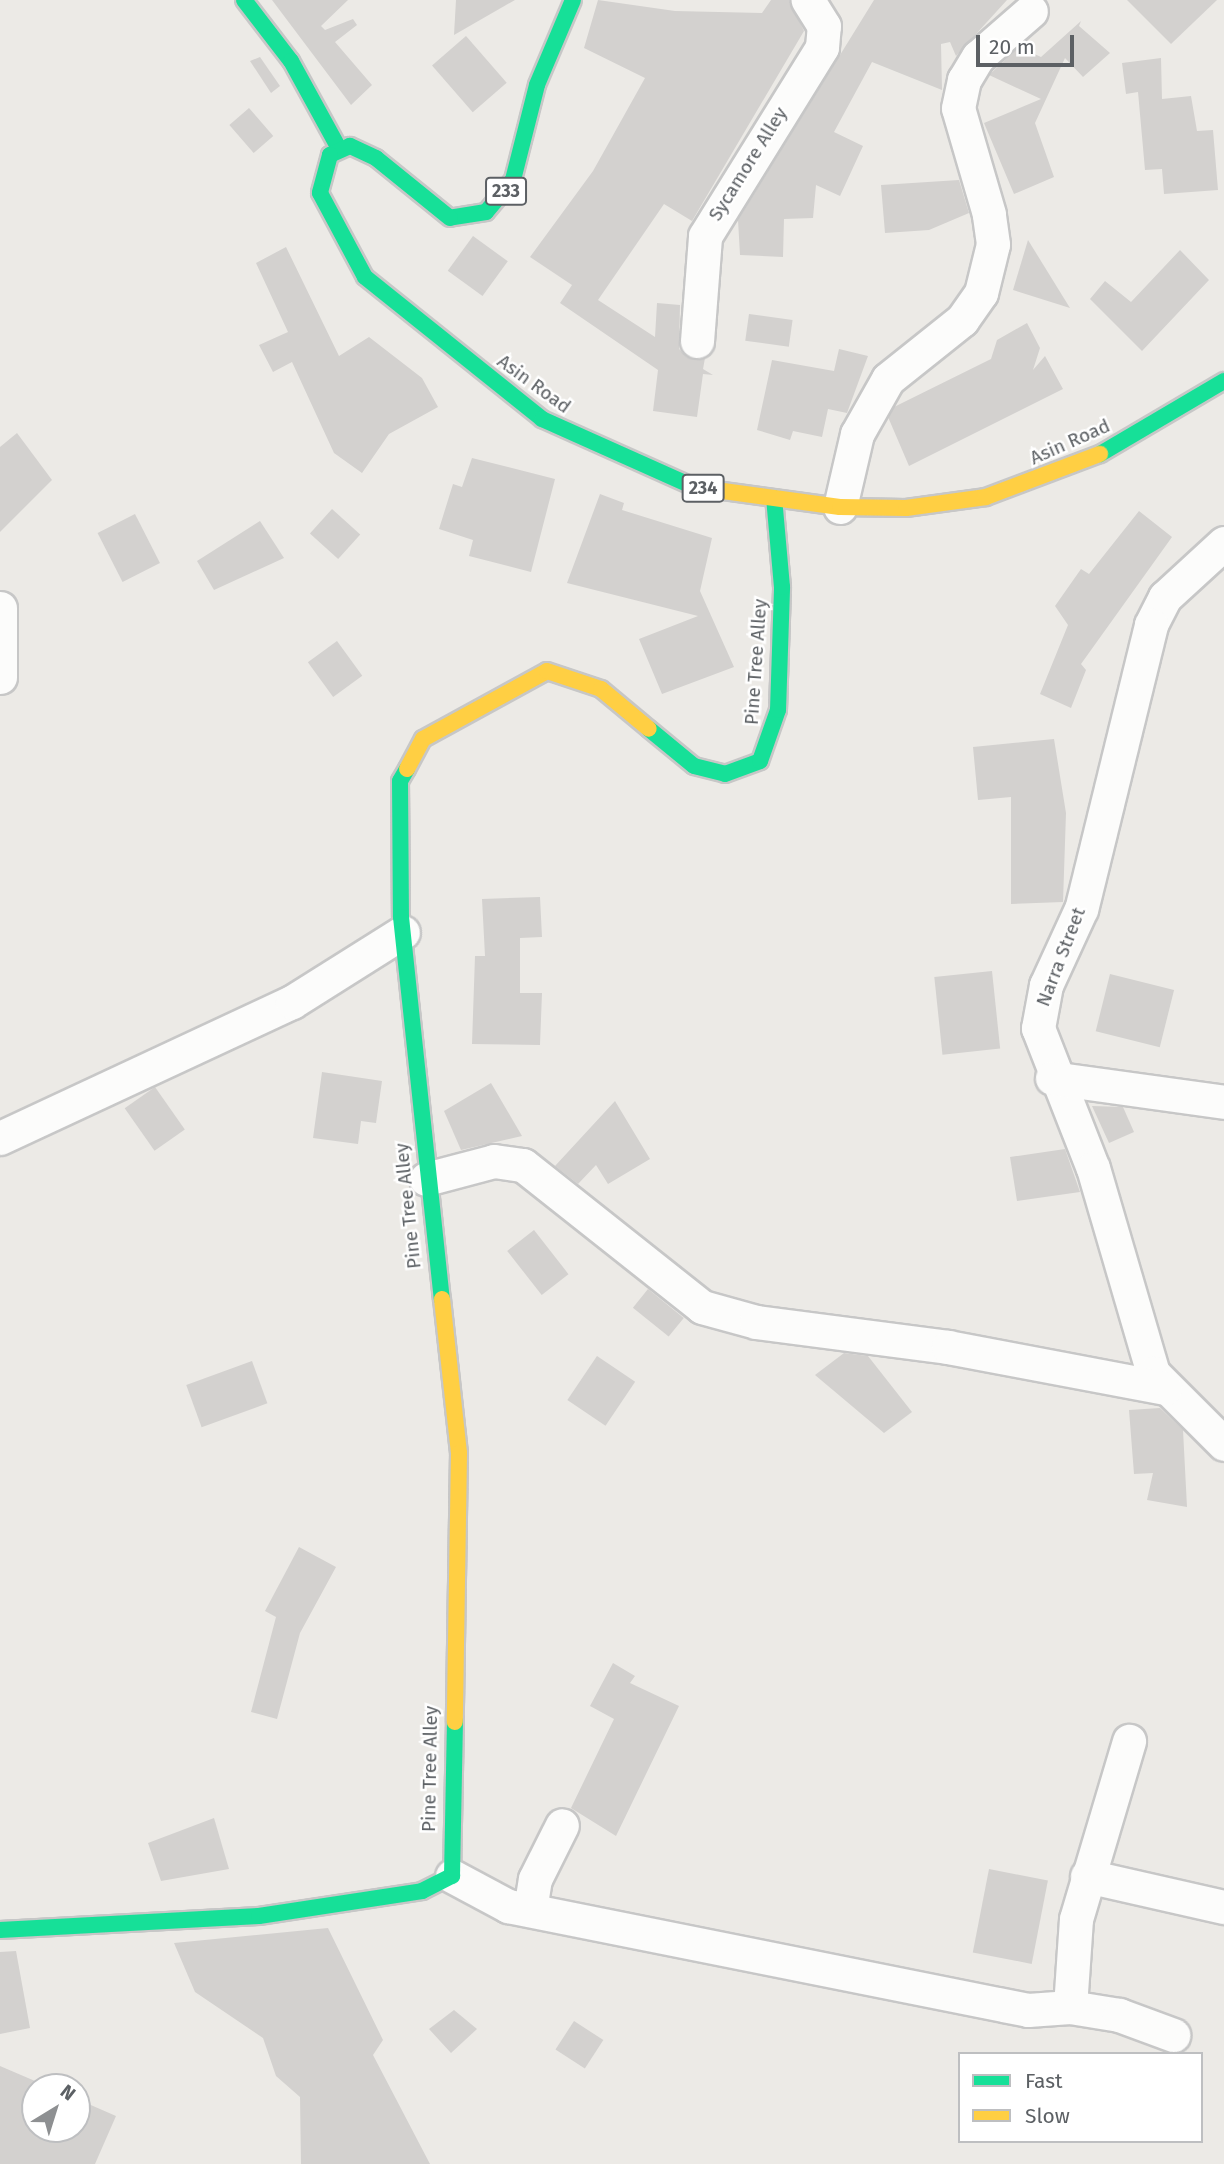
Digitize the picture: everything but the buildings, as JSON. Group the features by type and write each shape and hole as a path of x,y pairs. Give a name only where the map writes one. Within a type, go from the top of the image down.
{"street":[{"path":"244,0 291,61 338,147"},
{"name":"233","path":"338,147 361,149 376,158 450,218 486,212 513,180 540,75 573,0"},
{"name":"Sycamore Alley","path":"697,341 705,236 822,47 824,26 808,0"},
{"path":"839,507 856,434 888,379 962,320 981,293 993,244 989,214 958,107 964,80 978,57 1031,11"},
{"name":"Asin Road","path":"338,147 322,174 325,211 365,277 542,419 626,464 683,486 839,507 906,508 986,497 1093,458 1224,381"},
{"name":"Pine Tree Alley","path":"452,1876 458,1453 426,1179 403,932 400,781 407,761 432,733 519,682 547,671 577,677 601,689 694,766 725,774 760,761 778,710 782,587 774,498"},
{"name":"Narra Street","path":"1224,543 1165,597 1151,625 1081,909 1038,1008 1041,1049 1093,1168 1142,1342 1165,1388 1224,1444"},
{"path":"0,608 0,677"},
{"path":"0,1138 292,1002 403,932"},
{"path":"1052,1077 1224,1102"},
{"path":"426,1179 494,1161 523,1165 702,1307 756,1322 948,1347 1165,1388"},
{"path":"1070,2007 1076,1919 1129,1741"},
{"path":"530,1910 535,1879 562,1825"},
{"path":"0,1930 260,1916 422,1891 452,1876 508,1906 1028,2010 1070,2007 1173,2035"},
{"path":"1087,1876 1224,1907"}],"traffic: fast":[{"path":"244,0 291,61 338,147"},
{"path":"573,0 537,85 513,180 486,212 450,218 376,158 350,146 330,155 320,193 365,277 542,419 694,487"},
{"path":"1100,454 1224,381"},
{"path":"649,729 694,766 725,774 760,761 778,710 782,587 774,498"},
{"path":"407,769 400,781 401,917 442,1299"},
{"path":"0,1930 259,1916 422,1891 452,1876 455,1722"}],"traffic: slow":[{"path":"694,487 840,507 906,508 986,497 1100,454"},
{"path":"407,769 423,739 547,671 601,689 649,729"},
{"path":"442,1299 459,1453 455,1722"}]}
